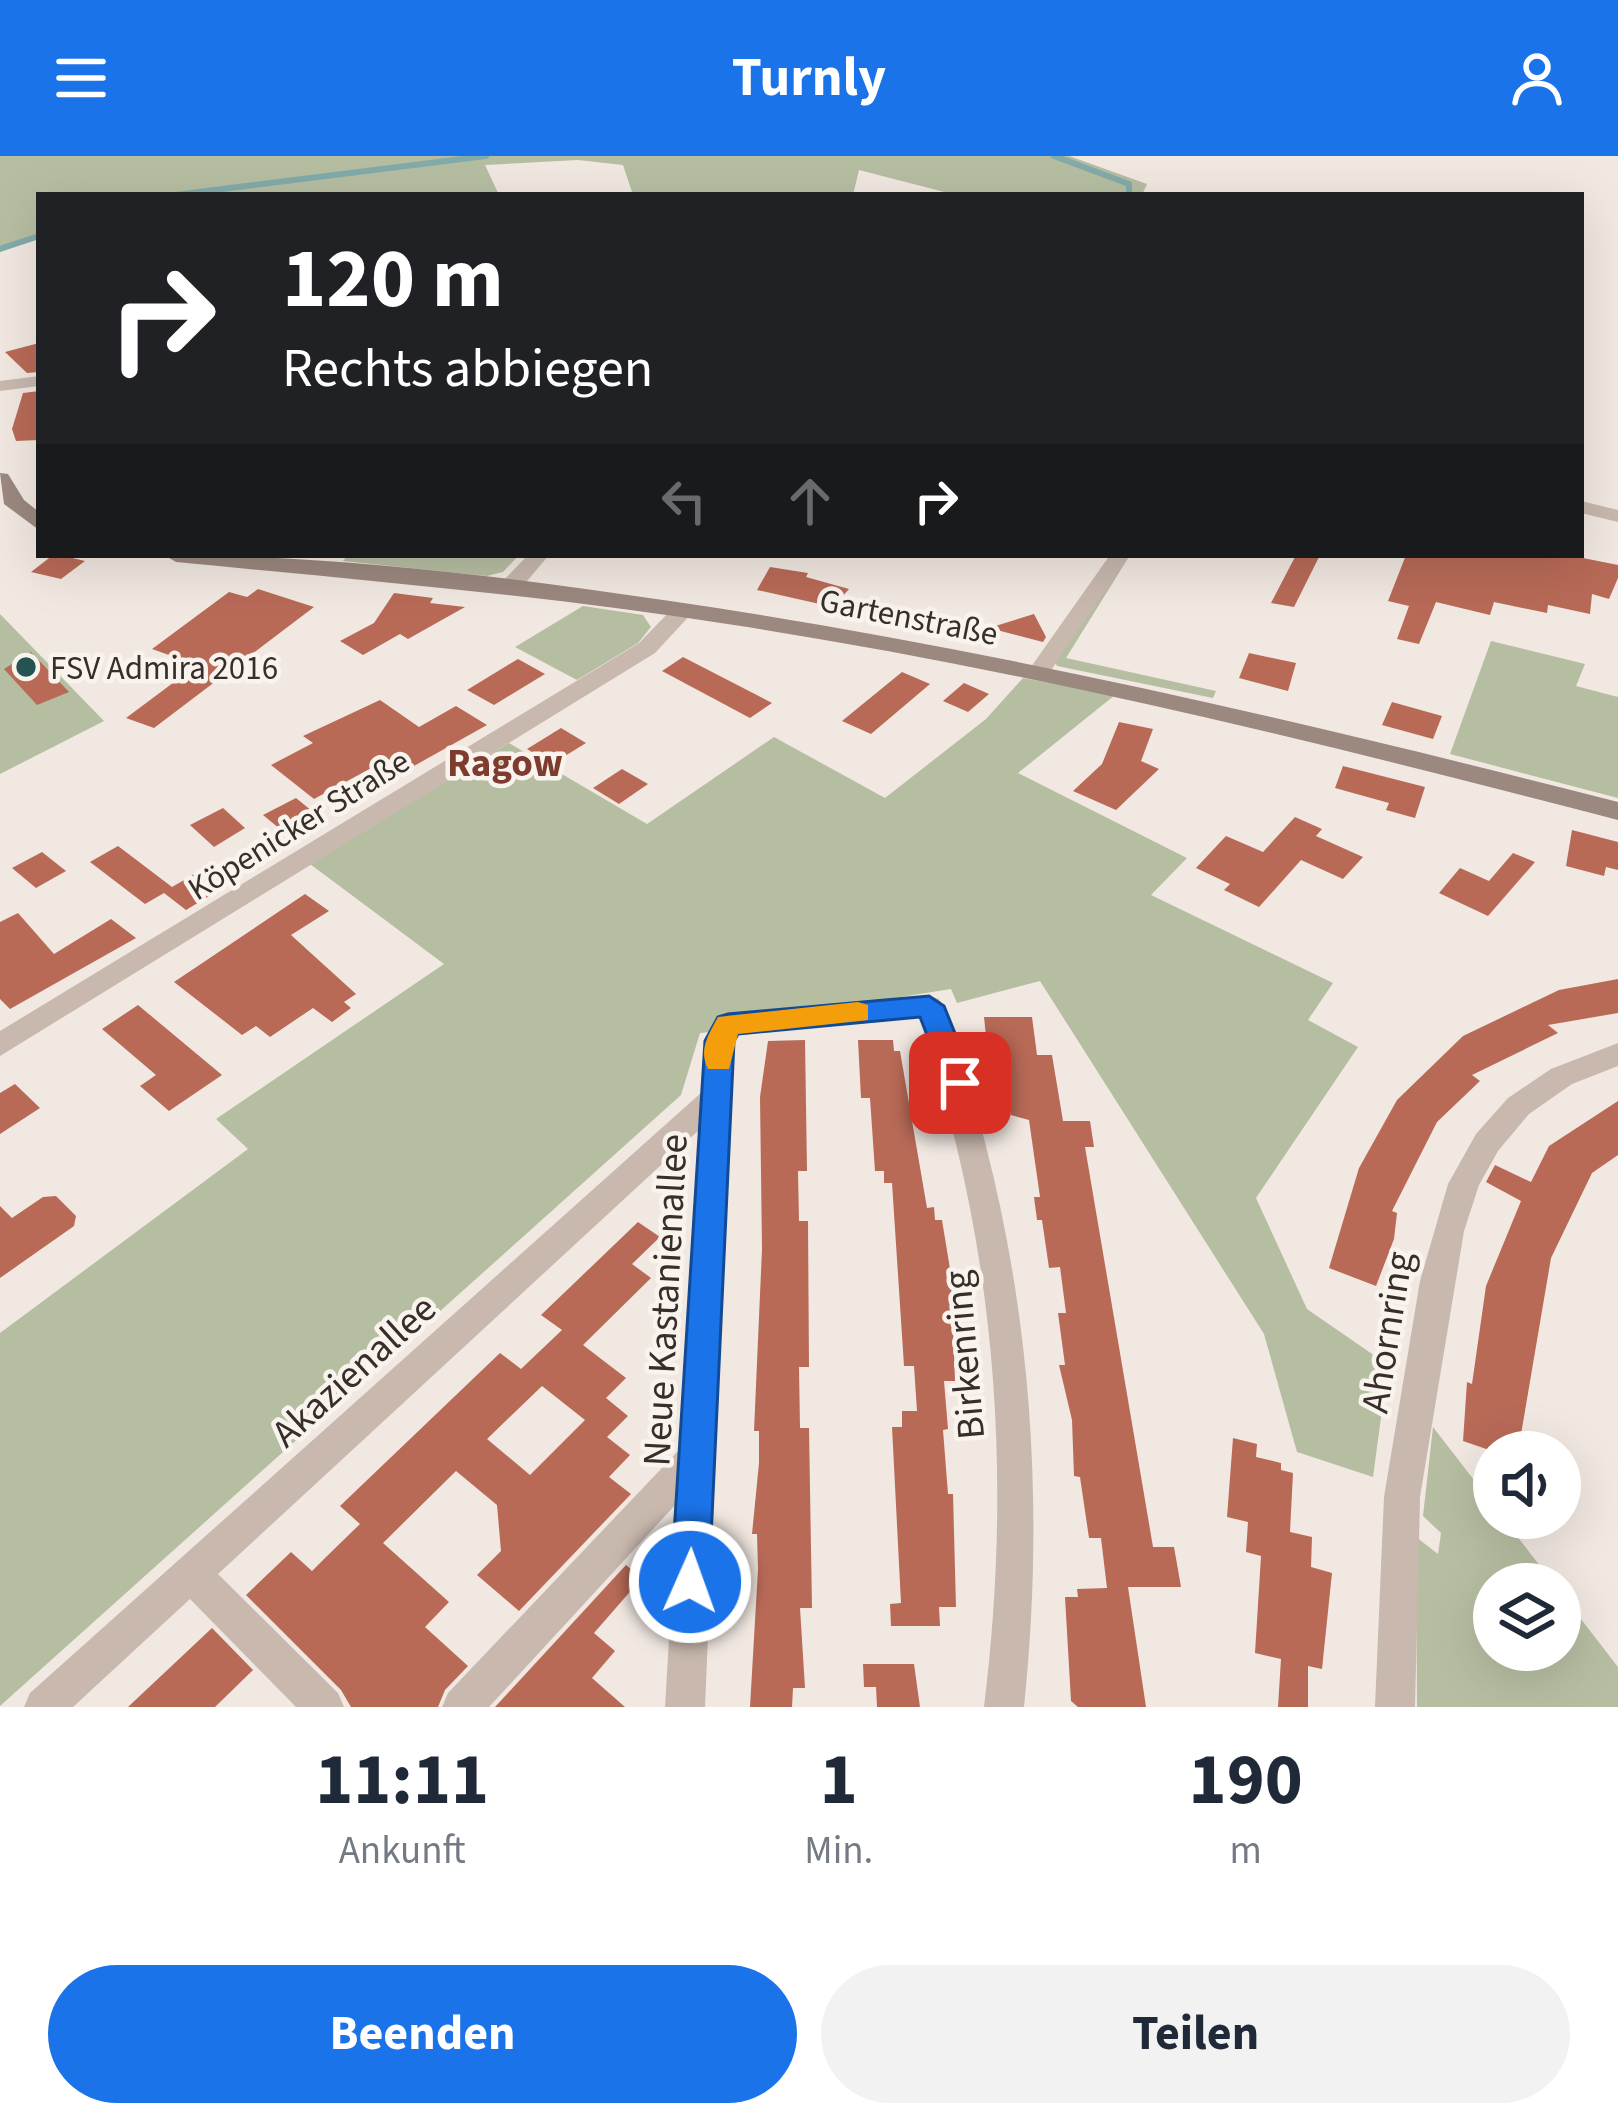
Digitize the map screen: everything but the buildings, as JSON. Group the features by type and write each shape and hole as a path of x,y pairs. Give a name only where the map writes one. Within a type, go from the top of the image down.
{"street":[{"path":"0,386 36,381"},
{"path":"0,479 15,504 36,521"},
{"path":"1584,508 1618,516"},
{"name":"Gartenstraße","path":"205,558 683,610 1037,674 1313,733 1618,811"},
{"path":"509,589 536,558"},
{"path":"1037,674 1118,558"},
{"name":"Köpenicker Straße","path":"0,1045 647,648 683,610"},
{"name":"Neue Kastanienallee","path":"685,1707 719,1041 728,1024 929,1006"},
{"name":"Birkenring","path":"929,1006 960,1083 984,1171 1001,1277 1012,1403 1015,1532 1004,1707"},
{"name":"Ahornring","path":"1395,1707 1402,1500 1429,1310 1450,1210 1489,1138 1516,1108 1544,1084 1618,1054"},
{"name":"Akazienallee","path":"44,1707 718,1095"},
{"path":"462,1707 696,1457"},
{"path":"190,1574 324,1707"}],"green space":[{"path":"0,156 1069,156 1147,184 1143,192 944,192 859,170 854,192 632,192 623,165 578,160 485,165 498,192 36,192 36,236 0,248"},
{"path":"516,558 503,572 487,576 343,561"},
{"path":"1123,558 1128,558 1066,658 1216,691 1213,698 1057,666 1053,658"},
{"path":"583,606 643,615 651,627 638,643 577,680 515,647"},
{"name":"FSV Admira 2016","path":"0,614 104,721 0,774"},
{"path":"1491,641 1585,664 1576,686 1618,697 1618,798 1450,754"},
{"path":"1023,678 1115,695 1018,773 1187,858 1151,895 1333,983 1308,1020 1358,1047 1256,1198 1307,1309 1388,1365 1373,1477 1297,1452 1264,1334 1040,981 957,1003 951,989 894,998 897,1013 700,1033 681,1095 0,1706 0,1333 248,1149 216,1119 444,964 310,864 509,743 647,824 774,737 885,798 986,719"},
{"path":"1433,1427 1473,1479 1473,1539 1519,1539 1538,1563 1473,1563 1473,1671 1581,1671 1581,1619 1618,1667 1618,1707 1417,1707 1416,1537 1438,1554 1441,1533 1423,1516"}],"waterway":[{"path":"199,192 486,156"},
{"path":"1054,156 1129,184 1129,192"},
{"path":"0,249 36,237"}],"slow traffic":[{"path":"719,1061 719,1041 728,1024 858,1013"}],"place":[{"name":"FSV Admira 2016","path":"26,667"}],"district":[{"name":"Ragow","path":"505,762"}],"route":[{"path":"690,1582 719,1041 728,1024 929,1006 960,1083"}]}
